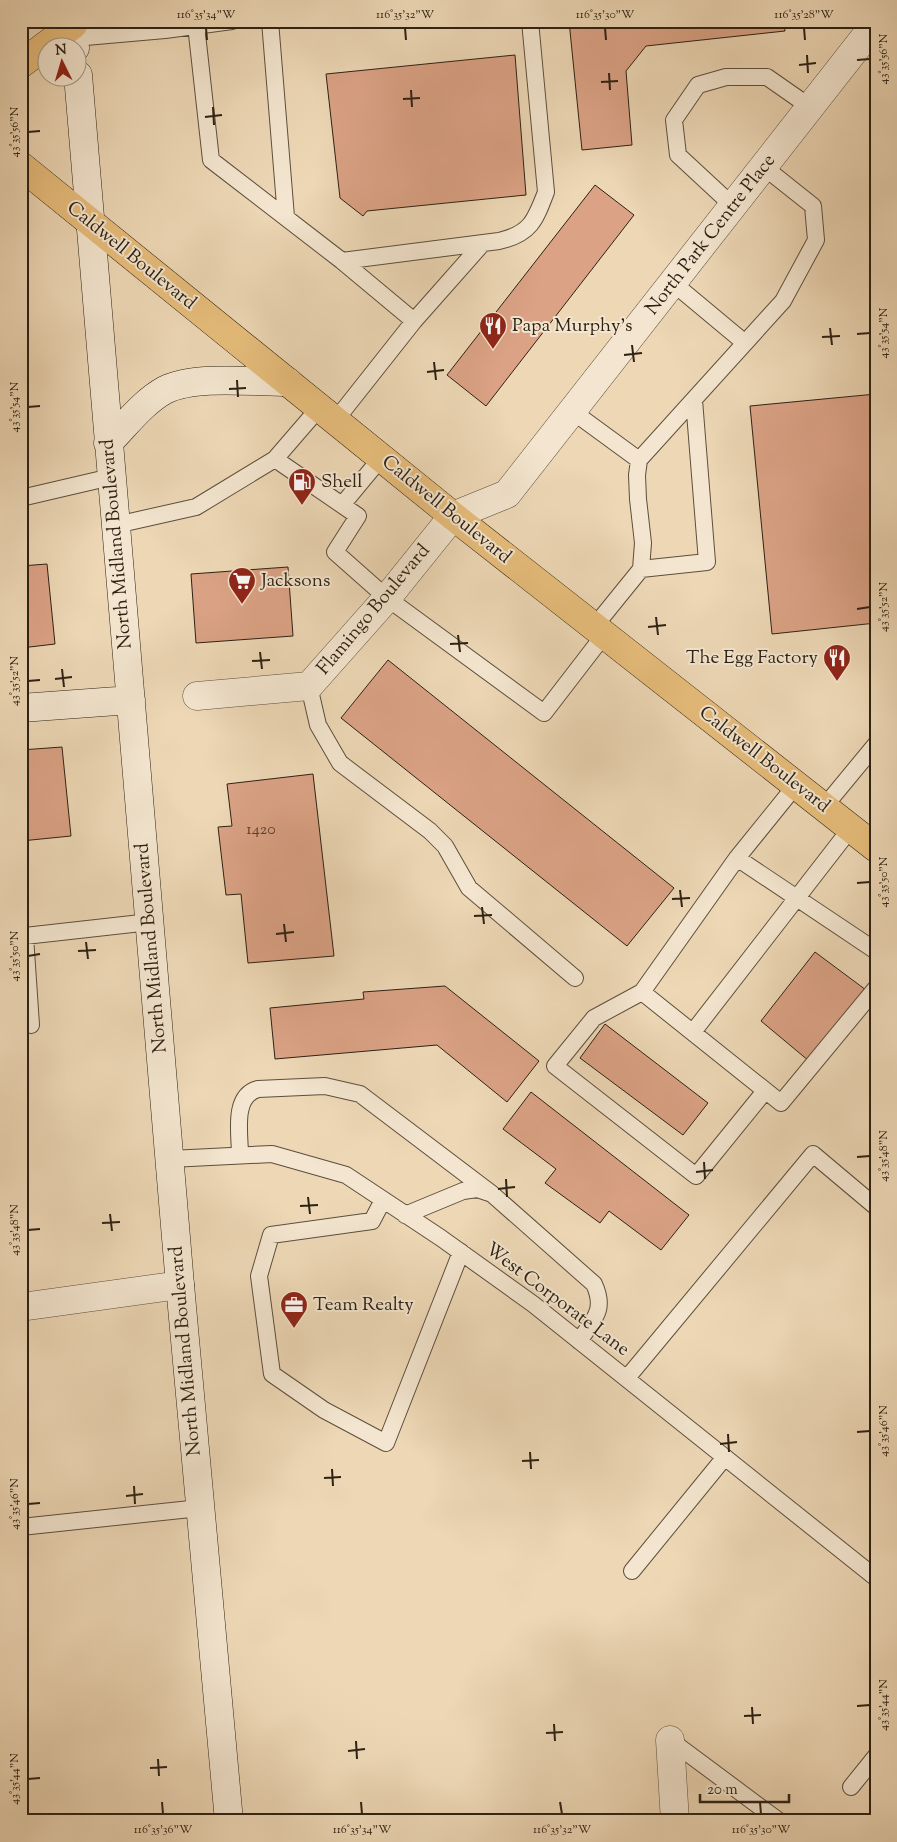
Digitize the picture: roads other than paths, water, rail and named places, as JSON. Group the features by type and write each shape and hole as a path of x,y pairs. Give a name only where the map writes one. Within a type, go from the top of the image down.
{"main road":[{"name":"North Park Centre Place","path":"453,516 507,494 876,23"},
{"path":"21,64 74,33"},
{"name":"North Midland Boulevard","path":"79,88 180,1285 229,1821"},
{"name":"Caldwell Boulevard","path":"21,166 453,516 876,848"},
{"path":"108,443 150,400 166,390 189,382 288,382"},
{"name":"Flamingo Boulevard","path":"197,696 309,686 387,598 453,516"},
{"path":"21,708 131,700"},
{"path":"21,1307 180,1285"},
{"path":"670,1740 675,1821"}],"lane":[{"path":"74,33 232,21"},
{"path":"270,21 286,217"},
{"path":"342,261 483,243 514,237 529,226 538,212 546,192 530,21"},
{"path":"196,25 211,160 342,261 414,321"},
{"path":"732,206 678,155 674,120 698,85 726,77 767,77 810,107"},
{"path":"275,459 358,516 335,552 387,598 544,714 641,568 643,543 637,475 640,460 783,301 816,240 813,206 764,167"},
{"path":"116,525 196,507 275,459 327,414 414,321 483,243"},
{"path":"673,283 745,343"},
{"path":"641,568 707,562 694,400"},
{"path":"572,411 640,460"},
{"path":"342,505 381,458"},
{"path":"21,498 112,477"},
{"path":"309,686 318,725 340,763 430,831 445,846 469,888 575,978"},
{"path":"824,807 876,744"},
{"path":"765,1091 696,1176 555,1066 594,1018 642,992 737,858 796,785"},
{"path":"693,1032 851,828"},
{"path":"737,858 876,951"},
{"path":"31,1025 24,936 150,922"},
{"path":"642,992 781,1103 876,988"},
{"path":"240,1155 240,1111 243,1099 250,1091 325,1086 360,1094 492,1194 594,1284 600,1298 598,1313 579,1341"},
{"name":"West Corporate Lane","path":"170,1159 272,1154 346,1175 461,1252 533,1304 876,1578"},
{"path":"627,1378 813,1154 876,1206"},
{"path":"405,1214 462,1191 478,1189 492,1194"},
{"path":"383,1200 372,1221 272,1235 259,1276 272,1374 324,1410 386,1444 461,1252"},
{"path":"632,1571 725,1457"},
{"path":"21,1527 200,1508"},
{"path":"670,1740 779,1821"},
{"path":"851,1787 876,1756"}],"place":[{"name":"Papa Murphy's","path":"493,350"},
{"name":"Shell","path":"302,506"},
{"name":"Jacksons","path":"242,605"},
{"name":"The Egg Factory","path":"837,682"},
{"name":"Team Realty","path":"294,1329"}]}
